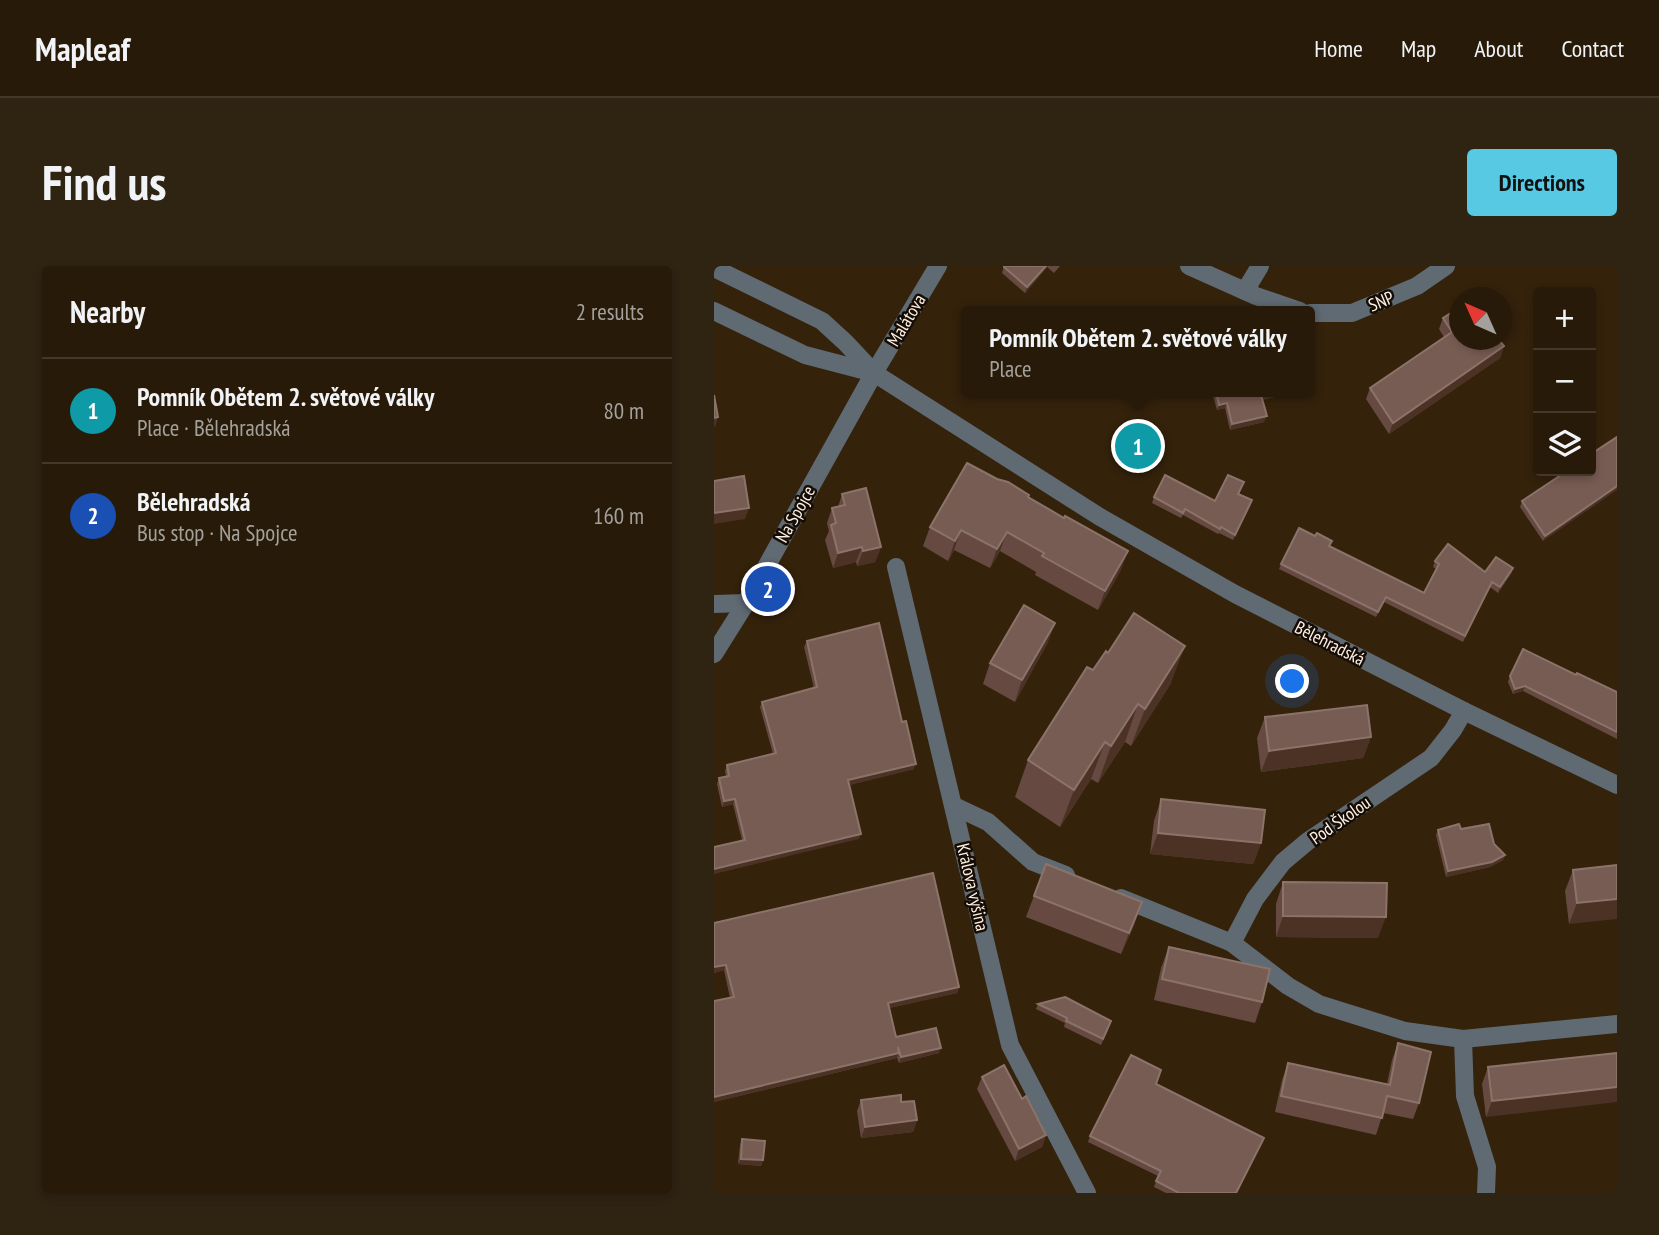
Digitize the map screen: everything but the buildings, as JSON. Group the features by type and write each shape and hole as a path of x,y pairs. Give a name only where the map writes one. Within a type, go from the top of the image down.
{"street":[{"name":"Malátova","path":"874,373 938,266"},
{"path":"1189,266 1286,306"},
{"path":"1245,291 1260,266"},
{"name":"SNP","path":"1315,313 1352,313 1417,286 1446,266"},
{"name":"Bělehradská","path":"714,268 822,321 874,373 1112,524 1235,594 1617,786"},
{"name":"Bělehradská","path":"714,311 805,355 874,373"},
{"name":"Na Spojce","path":"714,653 746,603 874,373"},
{"name":"Králova výšina","path":"896,567 1010,1045 1087,1193"},
{"path":"714,604 746,603"},
{"name":"Pod Školou","path":"1232,943 1255,899 1283,862 1308,841 1431,758 1464,711"},
{"path":"954,806 988,822 1033,862 1083,882"},
{"path":"1108,892 1232,943 1287,986 1319,1004 1405,1031 1463,1039 1617,1024"},
{"path":"1463,1039 1465,1096 1487,1167 1486,1193"}],"place":[{"name":"Pomník Obětem 2. světové války","path":"1138,446"},
{"name":"Bělehradská","path":"768,589"}]}
